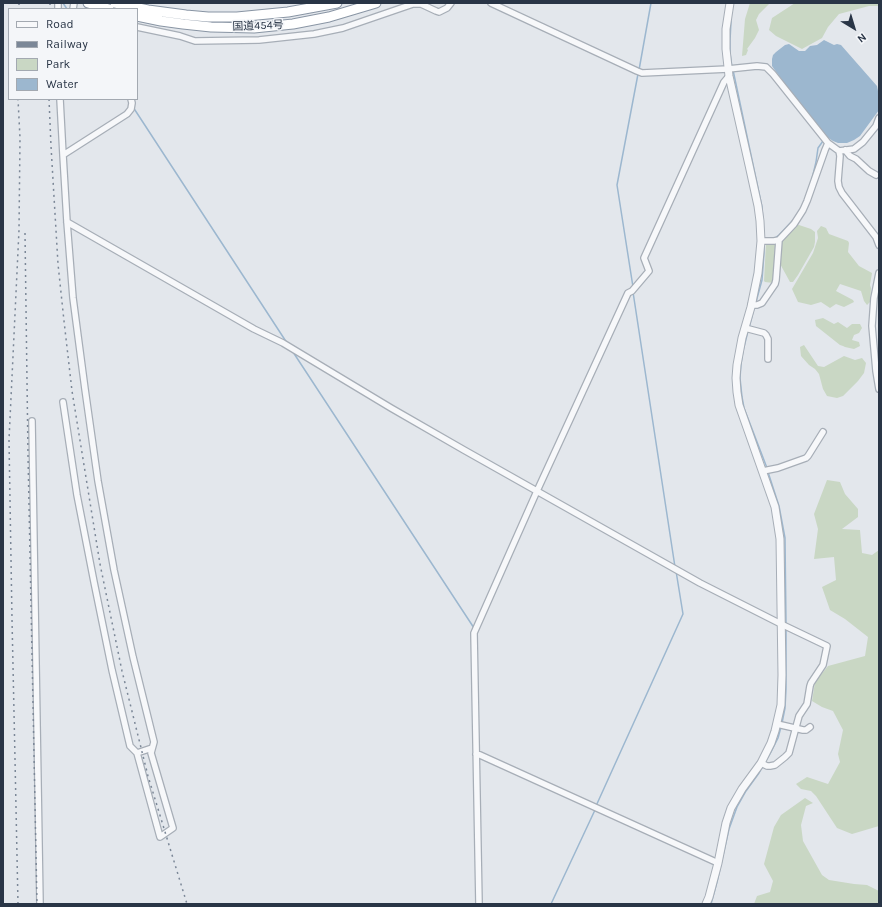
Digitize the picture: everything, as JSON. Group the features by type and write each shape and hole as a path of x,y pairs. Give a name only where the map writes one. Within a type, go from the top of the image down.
{"highway":[{"path":"88,3 106,8"},
{"name":"国道454号","path":"115,3 148,10 208,17 237,17 288,12 337,3"},
{"name":"国道454号","path":"138,16 161,21 211,27 254,28 293,24 329,17 376,3"}],"street":[{"path":"138,27 180,36 195,41 259,40 314,34 343,28 413,4 421,4 439,12 447,8 451,3"},
{"path":"491,3 637,72 729,73 757,66 766,67 828,143 856,159 869,171 876,175"},
{"path":"706,904 718,863 726,823 731,808 771,743 781,705 780,539 775,507 739,405 737,392 737,365 758,273 761,241 758,206 729,73 726,49 726,29 730,3"},
{"path":"479,904 473,632 628,293 632,292 649,271 644,258 729,73"},
{"path":"60,100 67,222 74,306 85,389 98,481 114,570 133,657 154,742 151,753 172,828 160,836 137,753 130,746 112,670 78,495 64,402"},
{"path":"63,155 127,114 131,108 131,100"},
{"path":"842,150 854,149 863,142 876,126 879,118"},
{"path":"751,305 762,303 775,284 779,240 794,224 803,210 828,143"},
{"path":"842,150 840,156 839,187 876,237 879,245"},
{"path":"67,222 254,329 283,343 391,408 700,583 827,646 823,665 811,683 807,704 800,713 789,753 775,765 767,766 760,763"},
{"path":"761,241 779,240"},
{"path":"879,273 874,298 872,326 879,389"},
{"path":"745,328 764,333 766,335 768,339 768,360"},
{"path":"32,421 40,904"},
{"path":"763,471 778,468 806,458 823,432"},
{"path":"777,724 806,730 810,727"},
{"path":"137,753 152,748"},
{"path":"476,754 718,863"}],"green space":[{"path":"750,3 770,3 759,14 756,20 759,30 747,49 746,55 742,56 745,19"},
{"path":"795,3 879,3 879,6 869,6 839,14 828,27 822,38 802,49 776,36 769,30 772,18"},
{"path":"796,224 811,229 815,232 815,242 814,247 798,275 793,282 790,282 779,262 781,242"},
{"path":"821,226 826,228 829,234 848,241 848,252 859,266 872,273 870,302 867,305 861,291 840,284 836,291 854,302 844,307 836,304 830,308 821,302 811,305 798,302 792,289 813,253 818,238 817,231"},
{"path":"766,243 775,243 773,283 764,281"},
{"path":"823,318 834,324 838,322 847,328 852,324 860,324 862,328 859,333 854,335 852,340 859,342 860,346 854,349 840,345 816,326 815,320"},
{"path":"804,345 818,366 824,367 844,356 855,360 862,358 866,363 864,373 843,396 837,398 827,396 823,389 819,374 801,356 800,347"},
{"path":"827,480 840,482 845,494 858,509 858,517 842,529 860,530 862,553 872,555 879,550 879,826 852,834 837,828 816,796 811,791 801,789 796,784 807,777 828,784 840,762 838,754 843,730 833,711 812,701 815,682 828,666 865,656 868,637 845,619 830,610 822,587 836,580 834,557 814,559 818,529 814,514"},
{"path":"805,798 813,803 806,806 801,825 803,841 822,875 829,880 867,885 879,891 879,904 754,904 757,896 770,892 773,881 764,864 774,827 781,815"}],"water":[{"path":"824,40 834,45 841,45 877,86 879,110 860,136 847,143 838,143 827,137 772,66 773,55 785,45 789,44 799,51 805,51 810,46 817,45"}],"waterway":[{"path":"63,3 66,8"},
{"path":"639,70 651,3"},
{"path":"731,21 730,53 732,67"},
{"path":"733,70 762,207 764,239"},
{"path":"633,287 617,185 638,74"},
{"path":"133,107 287,343"},
{"path":"811,183 818,148 823,141"},
{"path":"772,238 779,235 794,219"},
{"path":"756,302 762,280 764,243"},
{"path":"633,292 675,567"},
{"path":"749,328 754,308"},
{"path":"748,331 741,364 740,378 742,397 744,408 767,468"},
{"path":"293,352 474,628"},
{"path":"768,472 779,506 785,538 786,624"},
{"path":"596,806 683,614 676,571"},
{"path":"782,723 785,708 786,689 786,627"},
{"path":"711,904 729,829 737,807 771,752 778,738 781,727"},
{"path":"551,904 595,810"}],"railway":[{"path":"19,3 19,8"},
{"path":"50,3 50,8"},
{"path":"18,100 20,138 19,230 9,440 18,904"},
{"path":"49,100 58,264 64,321 72,391 100,564 122,671 148,776 187,904"},
{"path":"25,233 37,904"}]}
